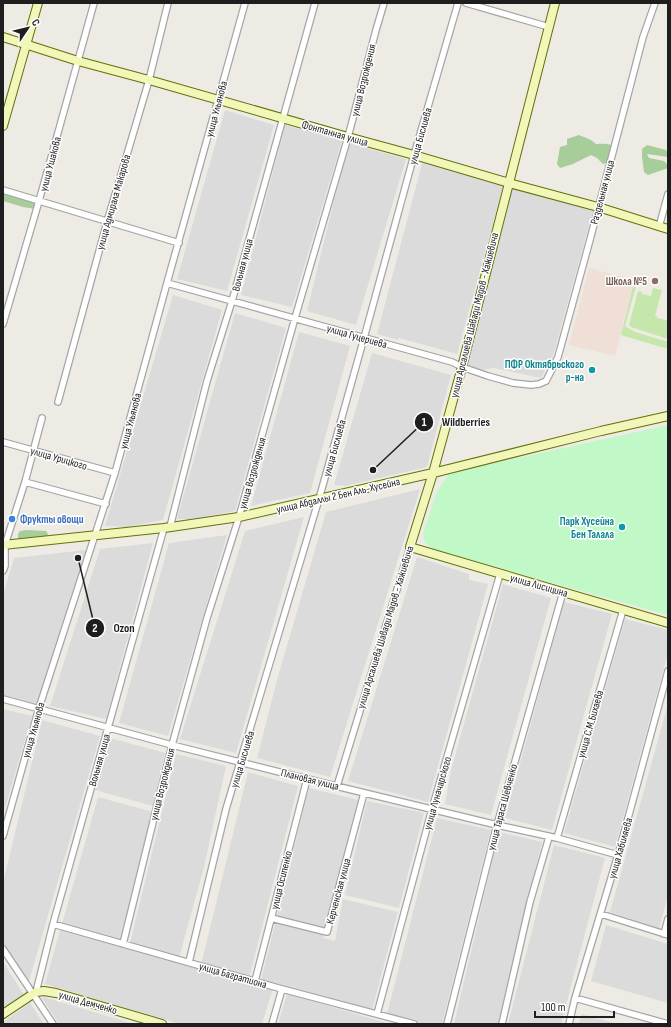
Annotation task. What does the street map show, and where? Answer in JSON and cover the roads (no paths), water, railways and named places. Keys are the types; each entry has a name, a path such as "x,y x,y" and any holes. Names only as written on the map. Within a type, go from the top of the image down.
{"street":[{"path":"3,126 38,3"},
{"name":"улица Ушакова","path":"3,324 40,201 94,3"},
{"name":"улица Адмирала Макарова","path":"58,402 107,222 149,80 168,3"},
{"name":"улица Ульянова","path":"3,836 39,708 106,504 245,3"},
{"name":"Вольная улица","path":"35,993 108,728 167,527 207,381 232,301 315,3"},
{"name":"улица Возрождения","path":"123,944 172,744 207,618 239,517 348,137 384,3"},
{"name":"улица Бислиева","path":"189,962 226,809 319,499 414,154 458,3"},
{"path":"466,3 549,27"},
{"name":"улица Арсалиева Шавади Мадов - Хажиевича","path":"337,786 433,474 462,367 555,3"},
{"name":"Раздельная улица","path":"546,381 558,357 643,37 655,3"},
{"name":"Фонтанная улица","path":"3,37 78,61 348,137 414,154 598,207 668,229"},
{"path":"3,190 179,243"},
{"path":"659,227 668,194"},
{"name":"улица Гуцериева","path":"167,283 452,362 488,376 514,383 531,385 546,381"},
{"name":"улица Абдаллы 2 Бен Аль-Хусейна","path":"4,545 167,527 239,517 433,474 601,431 668,416"},
{"path":"3,571 4,545 25,482 42,418"},
{"name":"улица Урицкого","path":"3,442 115,473"},
{"path":"25,482 106,504"},
{"name":"улица Лисицина","path":"410,547 668,623"},
{"name":"улица Луначарского","path":"377,1014 432,809 500,574"},
{"name":"улица Тараса Шевченко","path":"447,1024 497,825 563,592"},
{"name":"улица С.М.Бихаева","path":"556,838 623,610"},
{"name":"улица Хабиляева","path":"569,1024 575,998 618,855 668,671"},
{"name":"Плановая улица","path":"3,699 108,728 307,779 556,838 618,855"},
{"name":"улица Осипенко","path":"255,981 307,779"},
{"name":"Керченская улица","path":"271,918 327,932 364,793"},
{"path":"502,1024 530,902 549,837"},
{"path":"601,914 666,934 668,918"},
{"name":"улица Багратиона","path":"53,924 282,989 414,1024"},
{"path":"3,949 35,993 53,1024"},
{"path":"272,1024 282,989"},
{"name":"улица Демченко","path":"35,993 44,991 56,993 162,1024"},
{"path":"3,1014 35,993"},
{"path":"575,998 668,1024"}],"place":[{"name":"Школа №5","path":"655,281"},
{"name":"ПФР Октябрьского р-на","path":"592,370"},
{"name":"Wildberries","path":"373,470"},
{"name":"Фрукты овощи","path":"12,519"},
{"name":"Парк Хусейна Бен Талала","path":"622,527"},
{"name":"Ozon","path":"78,558"}]}
